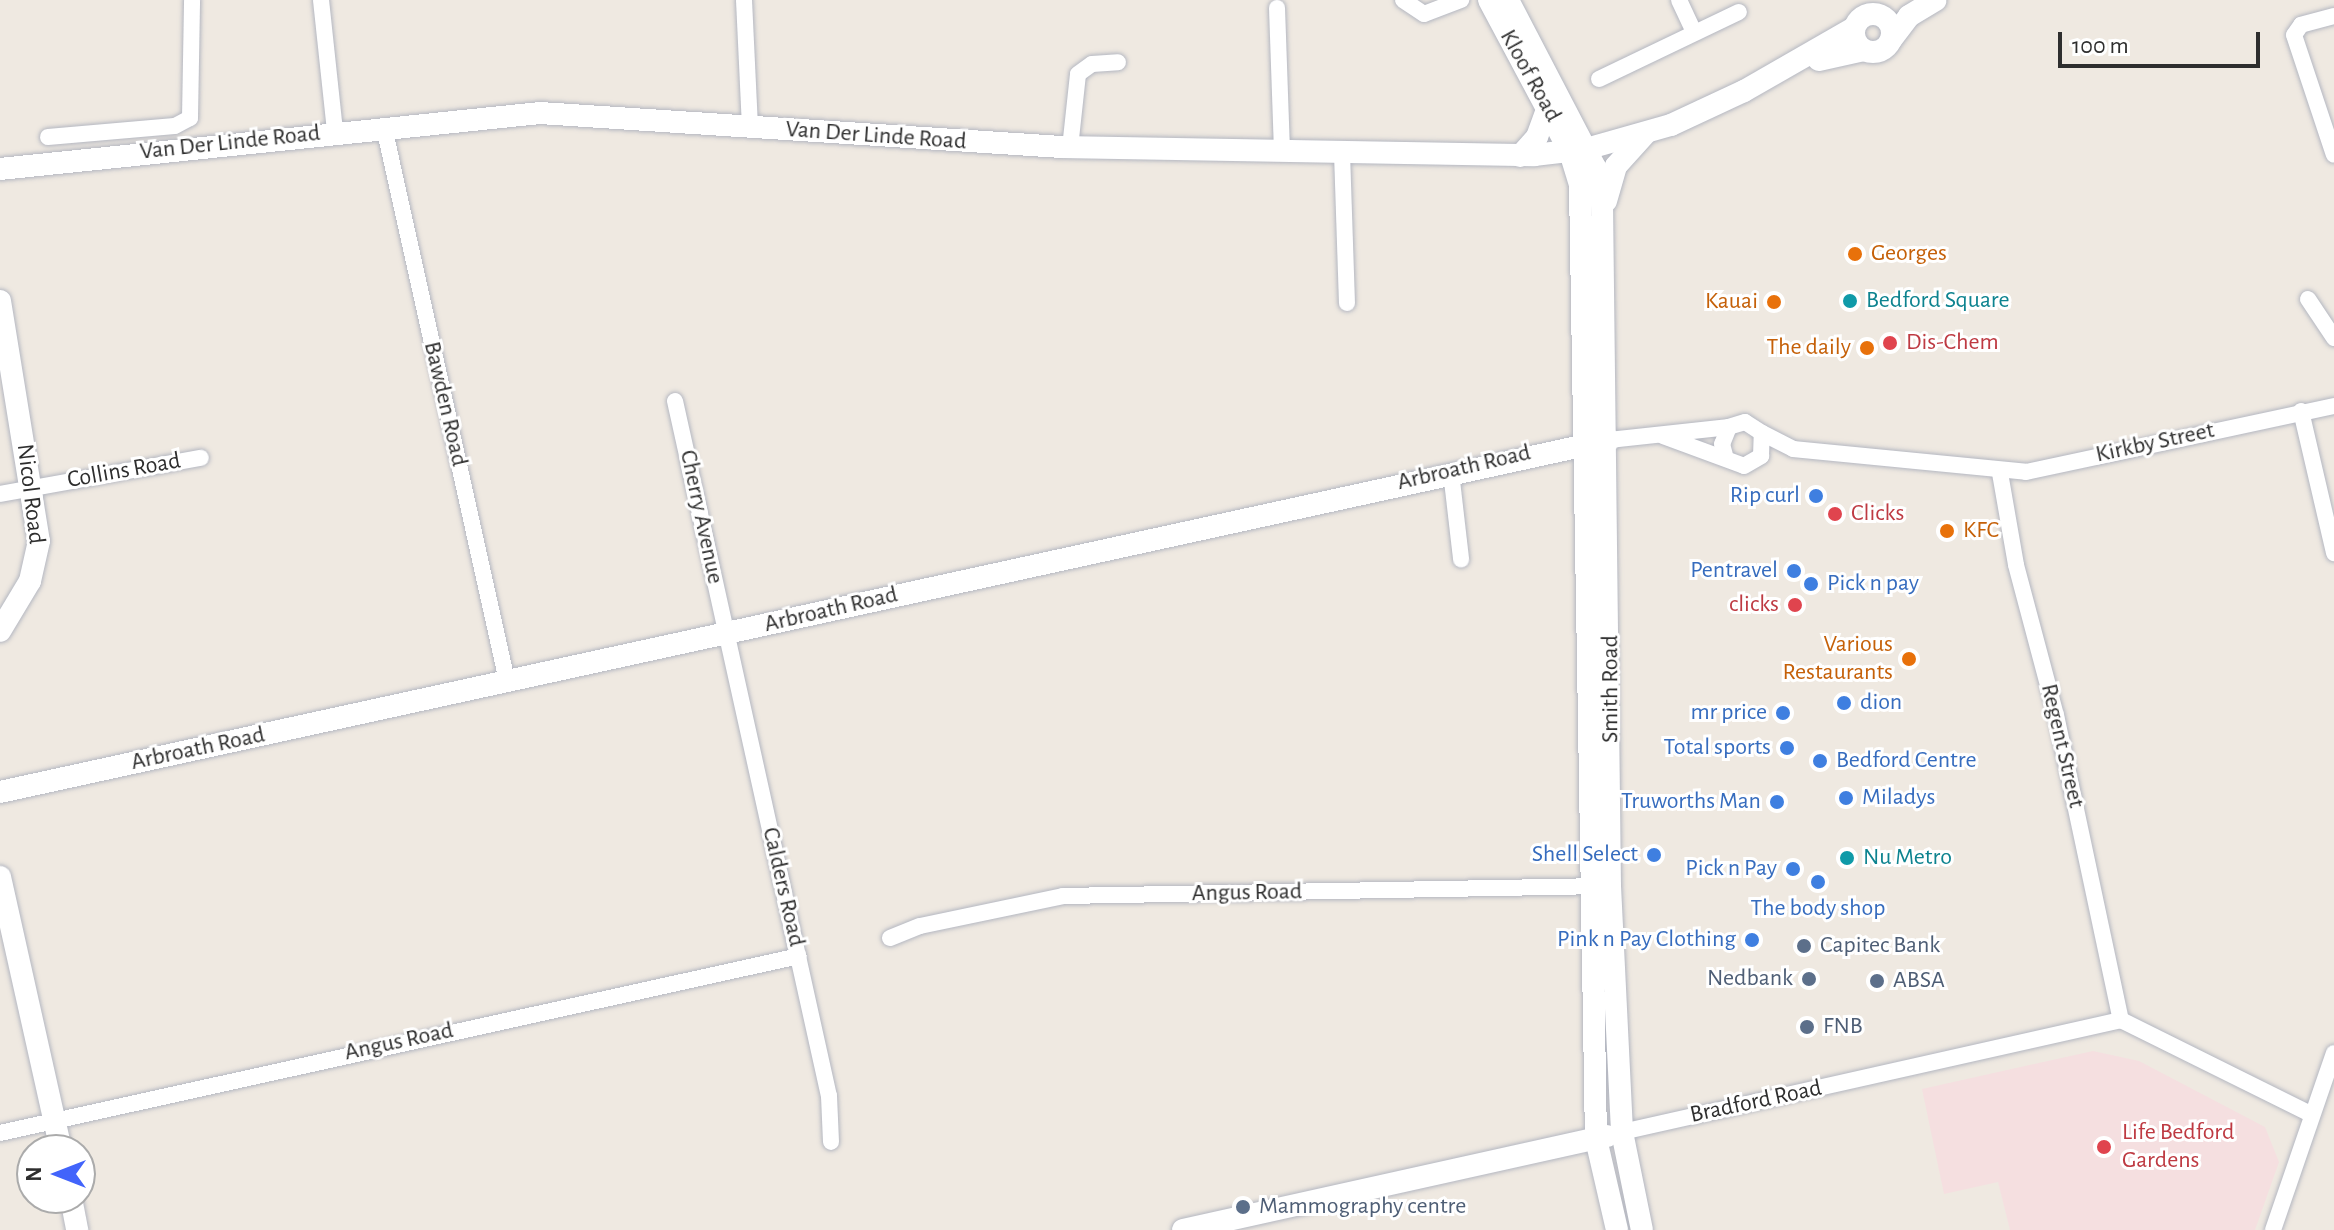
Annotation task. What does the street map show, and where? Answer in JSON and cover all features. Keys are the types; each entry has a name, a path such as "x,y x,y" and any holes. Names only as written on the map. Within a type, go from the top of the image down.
{"main road":[{"name":"Kloof Road","path":"1489,0 1578,150"},
{"name":"Kloof Road","path":"1508,0 1557,111"},
{"path":"1911,0 1881,15 1864,15 1854,28 1864,50 1882,50 1909,16 1936,0"},
{"path":"1881,15 1890,23 1891,40"},
{"name":"Van Der Linde Road","path":"1744,91 1854,28"},
{"name":"Van Der Linde Road","path":"0,169 335,131 552,113 1070,148 1527,155 1578,150 1638,135 1837,52 1864,50"},
{"path":"1583,214 1560,170 1527,155 1557,111 1638,135 1610,177 1604,231"},
{"name":"Smith Road","path":"1578,150 1583,214 1585,441 1600,886 1622,1132 1642,1230"},
{"name":"Smith Road","path":"1578,150 1599,184 1604,231 1609,440 1596,1139 1617,1230"},
{"name":"Nicol Road","path":"0,301 32,487 38,556 30,581 0,631"},
{"name":"Arbroath Road","path":"0,792 1585,441 1609,440"},
{"path":"0,877 58,1134"},
{"name":"Bradford Road","path":"1183,1230 1622,1132"}],"street":[{"path":"48,137 175,126 190,118 192,0"},
{"path":"321,0 335,131"},
{"path":"744,0 750,128"},
{"path":"1403,0 1424,14 1461,0"},
{"path":"1679,0 1694,32"},
{"path":"1277,8 1282,152"},
{"path":"1599,79 1739,12"},
{"path":"2334,16 2301,25 2294,35 2334,155"},
{"path":"1070,148 1078,74 1092,64 1118,62"},
{"name":"Bawden Road","path":"384,127 507,681"},
{"path":"1342,153 1347,303"},
{"path":"2308,299 2334,338"},
{"name":"Kirkby Street","path":"2305,410 2334,394"},
{"name":"Cherry Avenue","path":"675,401 726,633"},
{"name":"Kirkby Street","path":"2000,473 2334,406"},
{"path":"2305,410 2334,553"},
{"path":"1793,449 1745,422 1729,427 1722,438 1725,455 1744,466 1761,456 1793,449 2000,473"},
{"name":"Arbroath Road","path":"1609,440 1729,427"},
{"path":"1761,456 1762,433"},
{"name":"Arbroath Road","path":"1663,436 1725,455"},
{"name":"Collins Road","path":"0,494 201,458"},
{"path":"1451,472 1461,559"},
{"name":"Regent Street","path":"2000,473 2016,565 2056,715 2121,1020"},
{"name":"Calders Road","path":"726,633 829,1096 831,1142"},
{"name":"Angus Road","path":"890,938 920,926 1063,896 1600,886"},
{"name":"Angus Road","path":"0,1133 54,1118 799,956"},
{"path":"2121,1020 2312,1115"},
{"name":"Bradford Road","path":"1622,1132 2121,1020"},
{"path":"2273,1230 2334,1053"}],"shaded area":[{"name":"Life Bedford Gardens","path":"2093,1051 2139,1061 2265,1127 2279,1162 2255,1230 2010,1230 1998,1182 1944,1194 1922,1089"}],"place":[{"name":"Georges","path":"1855,254"},
{"name":"Bedford Square","path":"1850,301"},
{"name":"Kauai","path":"1774,302"},
{"name":"Dis-Chem","path":"1890,343"},
{"name":"The daily","path":"1867,348"},
{"name":"Rip curl","path":"1816,496"},
{"name":"Clicks","path":"1835,514"},
{"name":"KFC","path":"1947,531"},
{"name":"Pentravel","path":"1794,571"},
{"name":"Pick n pay","path":"1811,584"},
{"name":"clicks","path":"1795,605"},
{"name":"Various Restaurants","path":"1909,659"},
{"name":"dion","path":"1844,703"},
{"name":"mr price","path":"1783,713"},
{"name":"Total sports","path":"1787,748"},
{"name":"Bedford Centre","path":"1820,761"},
{"name":"Miladys","path":"1846,798"},
{"name":"Truworths Man","path":"1777,802"},
{"name":"Shell Select","path":"1654,855"},
{"name":"Nu Metro","path":"1847,858"},
{"name":"Pick n Pay","path":"1793,869"},
{"name":"The body shop","path":"1818,882"},
{"name":"Pink n Pay Clothing","path":"1752,940"},
{"name":"Capitec Bank","path":"1804,946"},
{"name":"Nedbank","path":"1809,979"},
{"name":"ABSA","path":"1877,981"},
{"name":"FNB","path":"1807,1027"},
{"name":"Life Bedford Gardens","path":"2104,1147"},
{"name":"Mammography centre","path":"1243,1207"}]}
